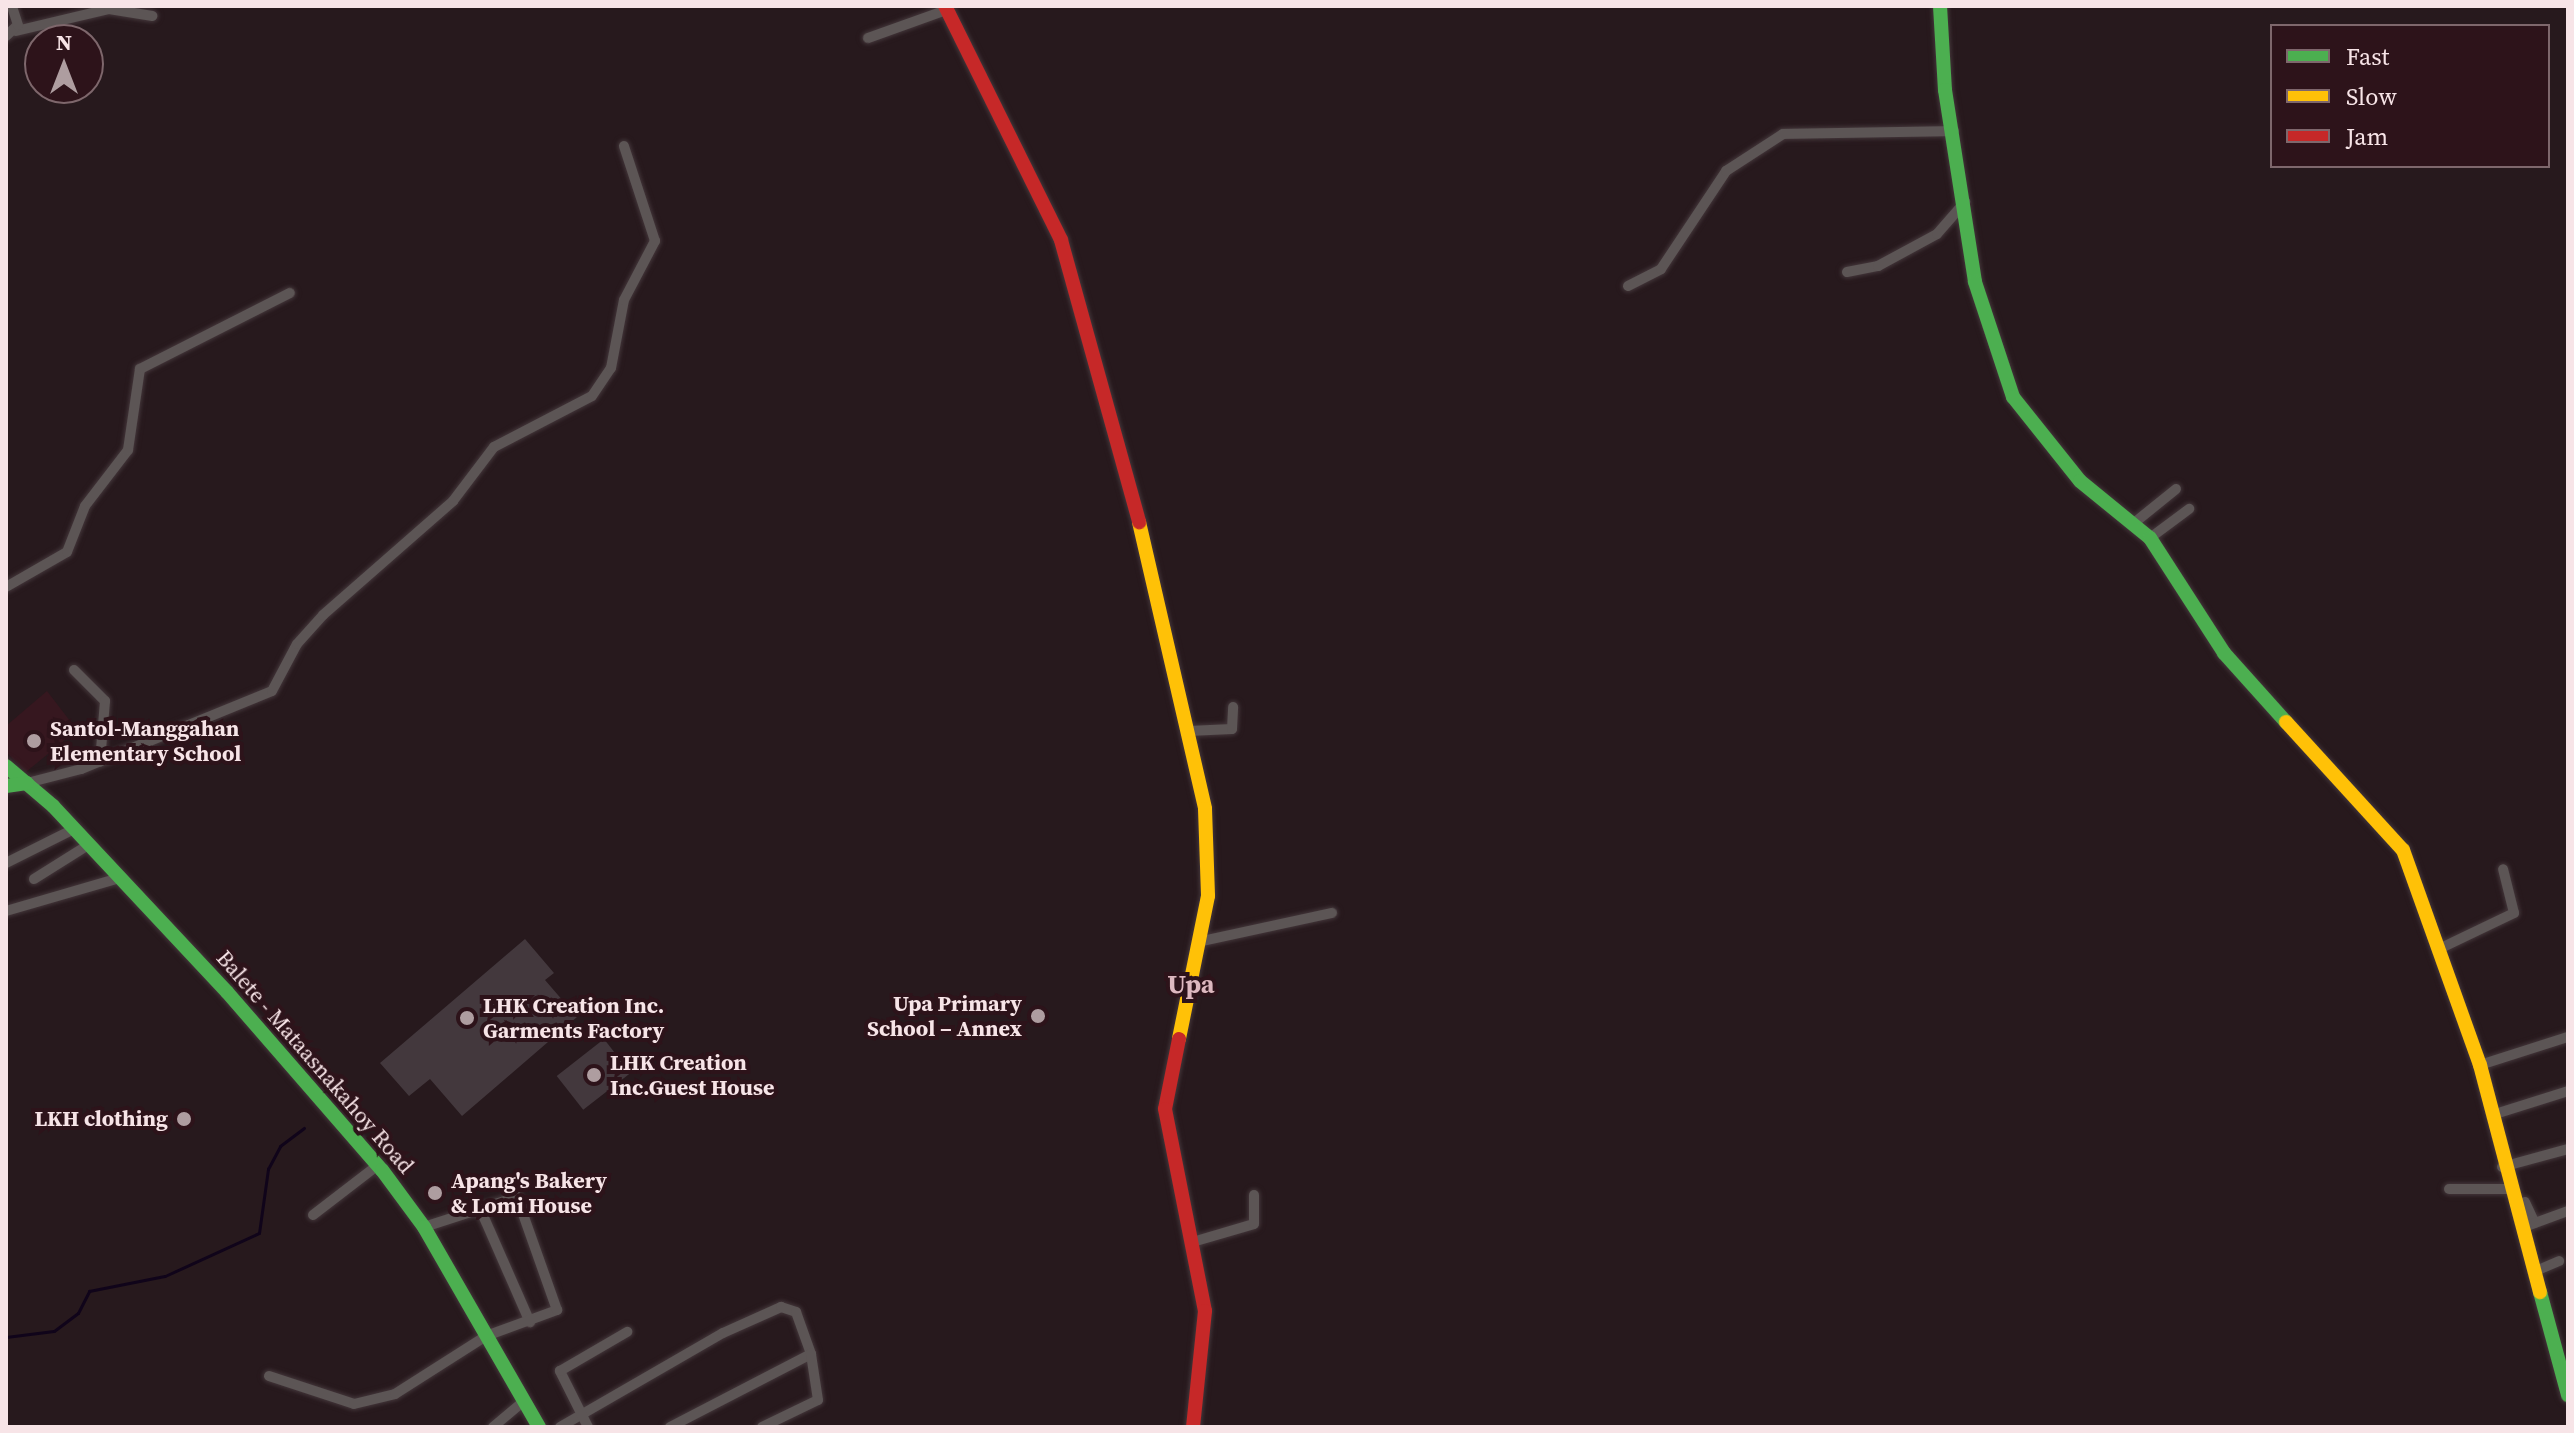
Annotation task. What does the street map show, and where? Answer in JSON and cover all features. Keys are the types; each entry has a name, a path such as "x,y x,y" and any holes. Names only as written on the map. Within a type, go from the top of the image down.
{"street":[{"path":"12,6 11,34 109,9 152,16"},
{"path":"1940,6 1975,282 2013,397 2080,481 2150,538 2224,653 2335,781 2385,821 2441,948 2480,1065 2509,1189 2530,1225"},
{"path":"868,38 945,8 1061,240 1189,731 1209,851 1202,941 1165,1109 1196,1241 1206,1357 1193,1427"},
{"path":"1628,286 1661,269 1726,171 1783,134 1954,131"},
{"path":"6,786 100,762 272,691 315,624 461,494 494,447 592,396 611,368 624,300 655,241 624,146"},
{"path":"1847,272 1878,266 1937,234 1965,202"},
{"path":"6,587 67,552 75,522 128,450 140,369 290,293"},
{"path":"2134,523 2176,489"},
{"path":"2150,538 2189,509"},
{"path":"74,670 105,701 100,762"},
{"path":"1189,731 1232,729 1233,707"},
{"name":"Balete - Mataasnakahoy Road","path":"6,766 74,829 116,879 227,992 378,1165 424,1227 539,1427"},
{"path":"6,863 74,829"},
{"path":"34,879 88,845"},
{"path":"2441,948 2514,913 2503,869"},
{"path":"6,911 116,879"},
{"path":"1202,941 1332,913"},
{"path":"2480,1065 2568,1037"},
{"path":"2492,1115 2568,1091"},
{"path":"2502,1167 2568,1149"},
{"path":"313,1215 378,1165"},
{"path":"2449,1189 2509,1189"},
{"path":"1196,1241 1254,1224 1254,1195"},
{"path":"269,1376 291,1377 354,1404 413,1385 486,1336 530,1322 558,1304 517,1197 479,1206 424,1227"},
{"path":"2525,1202 2568,1395"},
{"path":"479,1206 530,1322"},
{"path":"2530,1225 2568,1211"},
{"path":"2538,1270 2559,1261"},
{"path":"560,1427 781,1307 796,1312 811,1354 818,1400 762,1427"},
{"path":"588,1427 560,1371 627,1332"},
{"path":"670,1427 811,1354"},
{"path":"493,1427 524,1401"}],"shaded area":[{"name":"Santol-Manggahan Elementary School","path":"47,691 77,730 26,772 6,752 6,726"}],"building":[{"path":"525,939 554,973 545,980 577,1017 462,1116 430,1079 409,1096 380,1063"},
{"name":"LHK Creation Inc.Guest House","path":"604,1039 630,1073 583,1110 557,1076"}],"waterway":[{"path":"6,1337 54,1331 78,1313 89,1291 165,1276 259,1233 268,1169 280,1146 304,1128"}],"traffic: fast":[{"path":"1940,6 1945,90 1975,282 2013,397 2080,481 2150,538 2224,653 2286,722"},
{"path":"6,766 53,806 227,992 382,1170 424,1227 539,1427"},
{"path":"6,786 27,783"},
{"path":"2540,1292 2568,1395"}],"traffic: slow":[{"path":"1139,522 1205,809 1208,896 1179,1039"},
{"path":"2286,722 2403,850 2480,1065 2540,1292"}],"traffic: jam":[{"path":"945,6 1061,240 1139,522"},
{"path":"1179,1039 1165,1109 1205,1311 1193,1427"}],"place":[{"name":"Santol-Manggahan Elementary School","path":"34,741"},
{"name":"Upa Primary School – Annex","path":"1038,1016"},
{"name":"LHK Creation Inc. Garments Factory","path":"467,1018"},
{"name":"LHK Creation Inc.Guest House","path":"594,1075"},
{"name":"LKH clothing","path":"184,1119"},
{"name":"Apang's Bakery & Lomi House","path":"435,1193"}],"district":[{"name":"Upa","path":"1191,985"}]}
